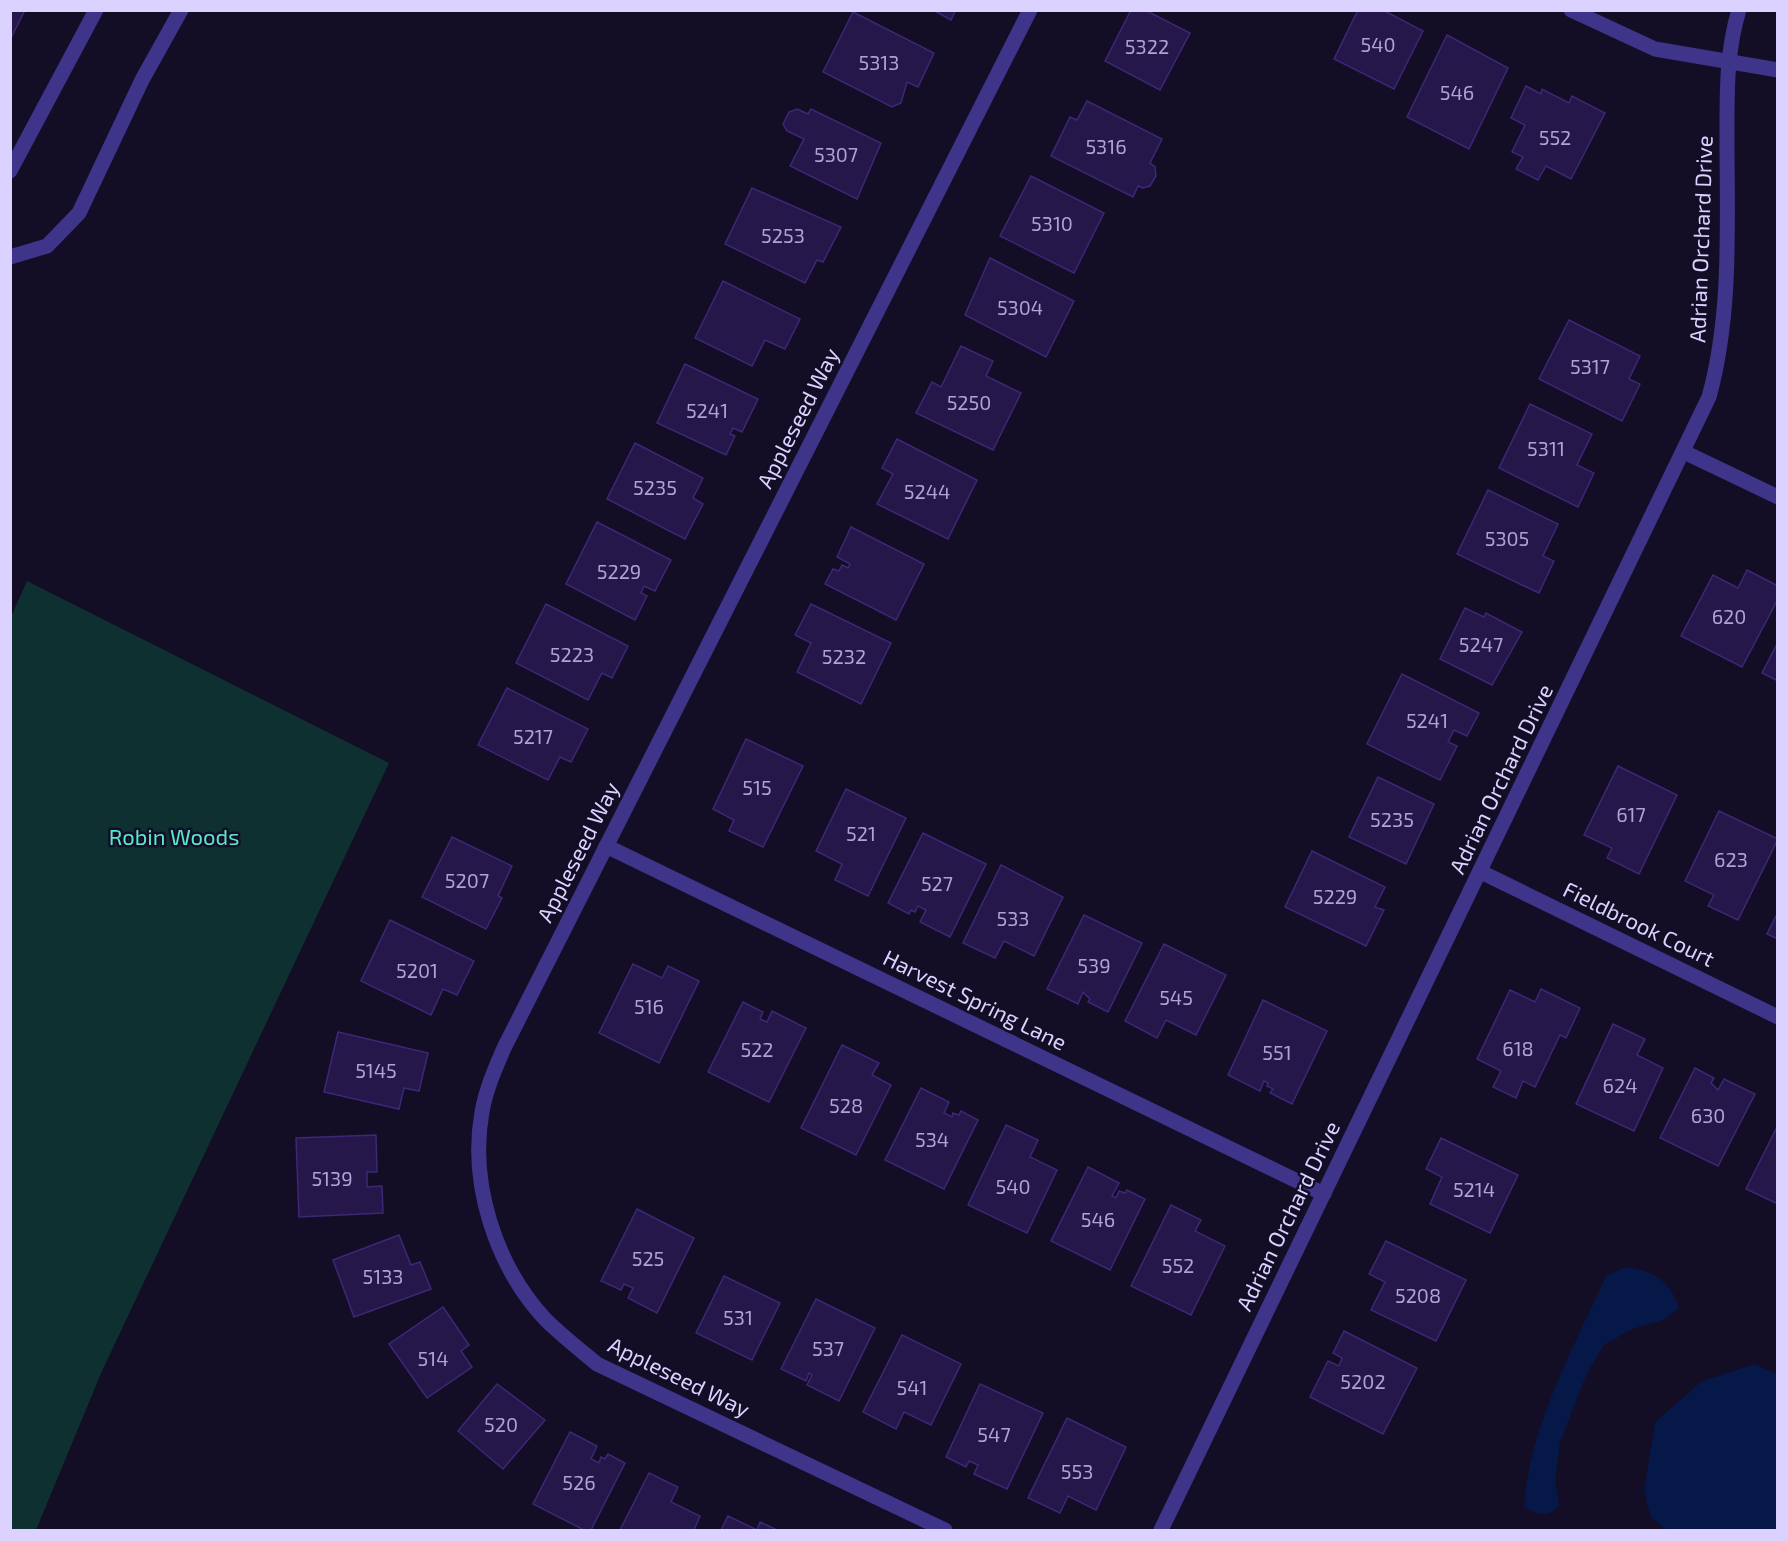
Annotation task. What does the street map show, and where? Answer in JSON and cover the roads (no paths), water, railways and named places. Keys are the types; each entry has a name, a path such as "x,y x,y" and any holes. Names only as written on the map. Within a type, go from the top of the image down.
{"street":[{"path":"10,171 96,10"},
{"path":"10,257 47,246 79,213 142,80 181,10"},
{"name":"Appleseed Way","path":"945,1530 597,1364 545,1318 504,1261 490,1224 482,1190 479,1155 482,1113 491,1076 500,1057 1030,10"},
{"path":"1571,10 1655,49 1729,64 1778,70"},
{"name":"Adrian Orchard Drive","path":"1161,1530 1709,397 1717,369 1726,311 1726,106 1729,64 1739,10"},
{"path":"1684,452 1778,497"},
{"name":"Harvest Spring Lane","path":"606,846 1324,1194"},
{"name":"Fieldbrook Court","path":"1481,872 1778,1017"}],"water":[{"path":"1625,1267 1644,1271 1659,1278 1671,1291 1679,1308 1663,1320 1632,1329 1604,1345 1587,1373 1560,1442 1555,1481 1559,1505 1547,1514 1534,1512 1524,1507 1534,1447 1543,1418 1606,1276"},
{"path":"1755,1364 1777,1374 1777,1530 1666,1530 1650,1516 1644,1490 1655,1422 1702,1381"}],"park label":[{"name":"Robin Woods","path":"174,837"}]}
